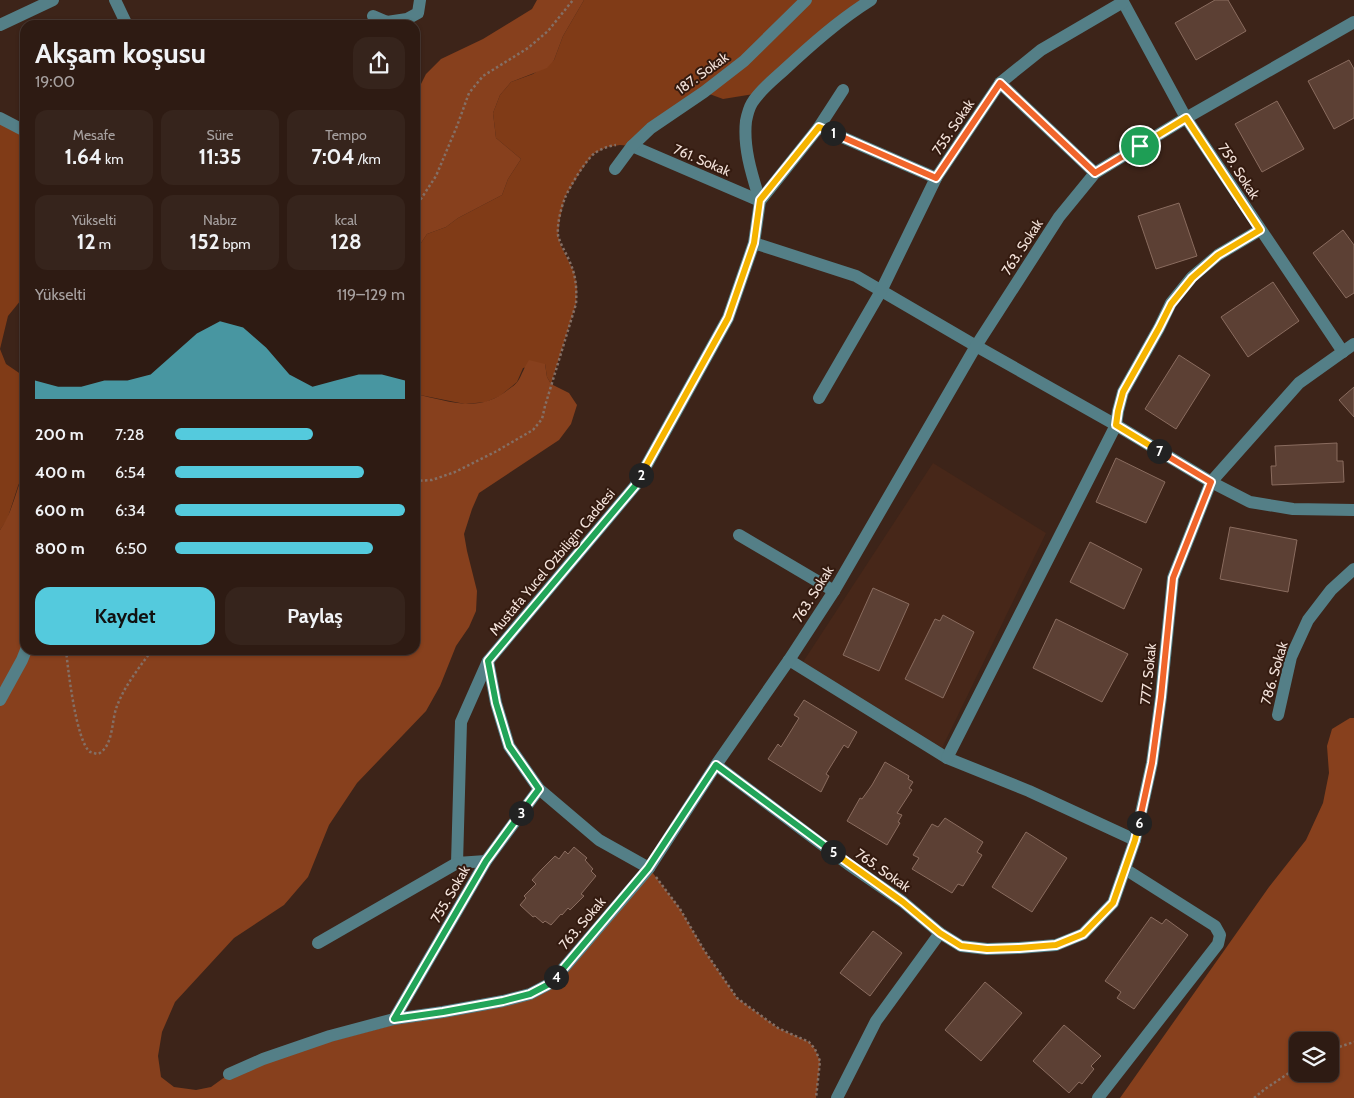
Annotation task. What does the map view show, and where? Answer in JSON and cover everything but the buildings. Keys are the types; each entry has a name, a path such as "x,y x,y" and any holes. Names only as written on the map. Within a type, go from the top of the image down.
{"street":[{"path":"0,25 53,0"},
{"path":"114,0 126,20"},
{"path":"397,20 418,13 420,0"},
{"name":"187. Sokak","path":"615,169 632,146 651,128 704,92 744,61 806,0"},
{"path":"760,200 750,167 746,144 746,122 750,105 760,92 805,50 835,25 871,0"},
{"name":"755. Sokak","path":"818,398 881,291 936,178 1000,83 1041,50 1123,1"},
{"name":"759. Sokak","path":"1123,1 1186,118 1343,352"},
{"path":"373,16 382,20"},
{"name":"763. Sokak","path":"229,1074 263,1059 322,1039 394,1019 503,1001 530,994 551,983 648,868 716,765 789,660 834,591 976,346 1059,217 1095,173 1186,118 1354,22"},
{"path":"1000,83 1095,173"},
{"path":"760,200 819,127 843,90"},
{"path":"0,118 20,128"},
{"path":"819,127 936,178"},
{"name":"761. Sokak","path":"632,146 760,200"},
{"name":"Mustafa Yucel Ozbiligin Caddesi","path":"457,863 461,722 488,661 635,486 728,318 754,243 760,200"},
{"path":"947,758 1116,425 1123,392 1171,304 1192,278 1218,255 1260,230"},
{"path":"754,243 856,276 1116,425 1211,482 1250,502 1293,509 1354,510"},
{"name":"777. Sokak","path":"961,946 987,949 1056,945 1083,934 1113,903 1135,840 1154,754 1173,578 1211,482 1299,383 1354,344"},
{"path":"738,535 834,591"},
{"name":"786. Sokak","path":"1278,715 1291,657 1308,620 1331,590 1354,569"},
{"path":"0,700 24,655"},
{"path":"789,660 947,758 1029,791 1135,840"},
{"path":"488,661 496,703 509,746 539,789 599,840 648,868"},
{"name":"765. Sokak","path":"716,765 848,864 903,902 940,933 961,946"},
{"name":"755. Sokak","path":"394,1019 486,861 539,789"},
{"path":"318,943 457,863 486,861"},
{"path":"1098,1098 1218,944 1220,934 1216,926 1125,870"},
{"path":"837,1098 876,1021 940,933"}],"path":[{"path":"420,200 436,176 469,93 483,76 528,48 548,31 573,0"},
{"path":"420,481 432,480 455,472 533,430 542,420 576,304 577,288 574,272 561,246 558,234 565,197 593,154 607,147 632,146"},
{"path":"67,655 79,726 86,746 91,752 98,754 103,752 108,744 117,706 131,679 148,655"},
{"path":"648,868 680,909 704,950 737,998 778,1028 809,1042 815,1049 820,1062 816,1098"},
{"path":"1339,1047 1354,1042"},
{"path":"1254,1098 1289,1073"}],"shaded area":[{"path":"537,0 584,0 563,36 554,60 547,68 511,82 500,95 493,113 496,138 521,159 508,179 502,195 458,218 446,227 427,234 420,244 420,86 426,74 441,59 483,39 532,9"},
{"path":"584,0 871,0 760,93 723,99 704,92 632,146 607,147 593,154 565,197 560,218 558,235 561,246 574,272 577,287 576,304 551,384 547,377 545,364 523,368 517,382 500,396 486,402 465,404 420,395 420,244 427,234 446,227 458,218 502,195 508,179 521,159 496,138 493,113 500,95 511,82 533,74 554,60 563,36"},
{"path":"0,118 20,128 20,301 8,316 0,349"},
{"path":"0,349 6,364 20,374 20,481 7,520 0,530"},
{"path":"529,360 545,364 547,377 551,384 569,393 577,405 571,424 559,440 479,493 464,534 477,591 476,611 469,627 456,646 440,686 426,711 357,783 329,825 308,877 284,905 234,938 175,1002 162,1032 158,1056 161,1077 174,1087 196,1090 211,1087 229,1074 263,1059 551,983 649,868 680,909 704,950 737,998 778,1028 809,1042 815,1049 820,1061 816,1098 0,1098 0,530 8,516 20,483 20,655 420,655 420,395 463,403 486,401 498,397 515,384"},
{"path":"933,463 1046,533 942,748 803,662"},
{"path":"1350,718 1354,718 1354,1098 1120,1098 1269,887 1306,840 1323,803 1329,773 1327,746 1332,729"}],"route":[{"path":"1000,83 1095,173 1140,146 1186,118 1260,230 1218,255 1192,278 1171,304 1123,392 1118,411 1116,425 1211,482 1173,578 1152,763 1135,840 1113,903 1083,934 1056,945 987,949 961,946 940,933 903,902 848,864 716,765 648,868 551,983 530,994 503,1001 394,1019 486,861 539,789 509,746 496,703 488,661 635,486 728,318 754,243 760,200 819,127 936,178 1000,83"}]}
